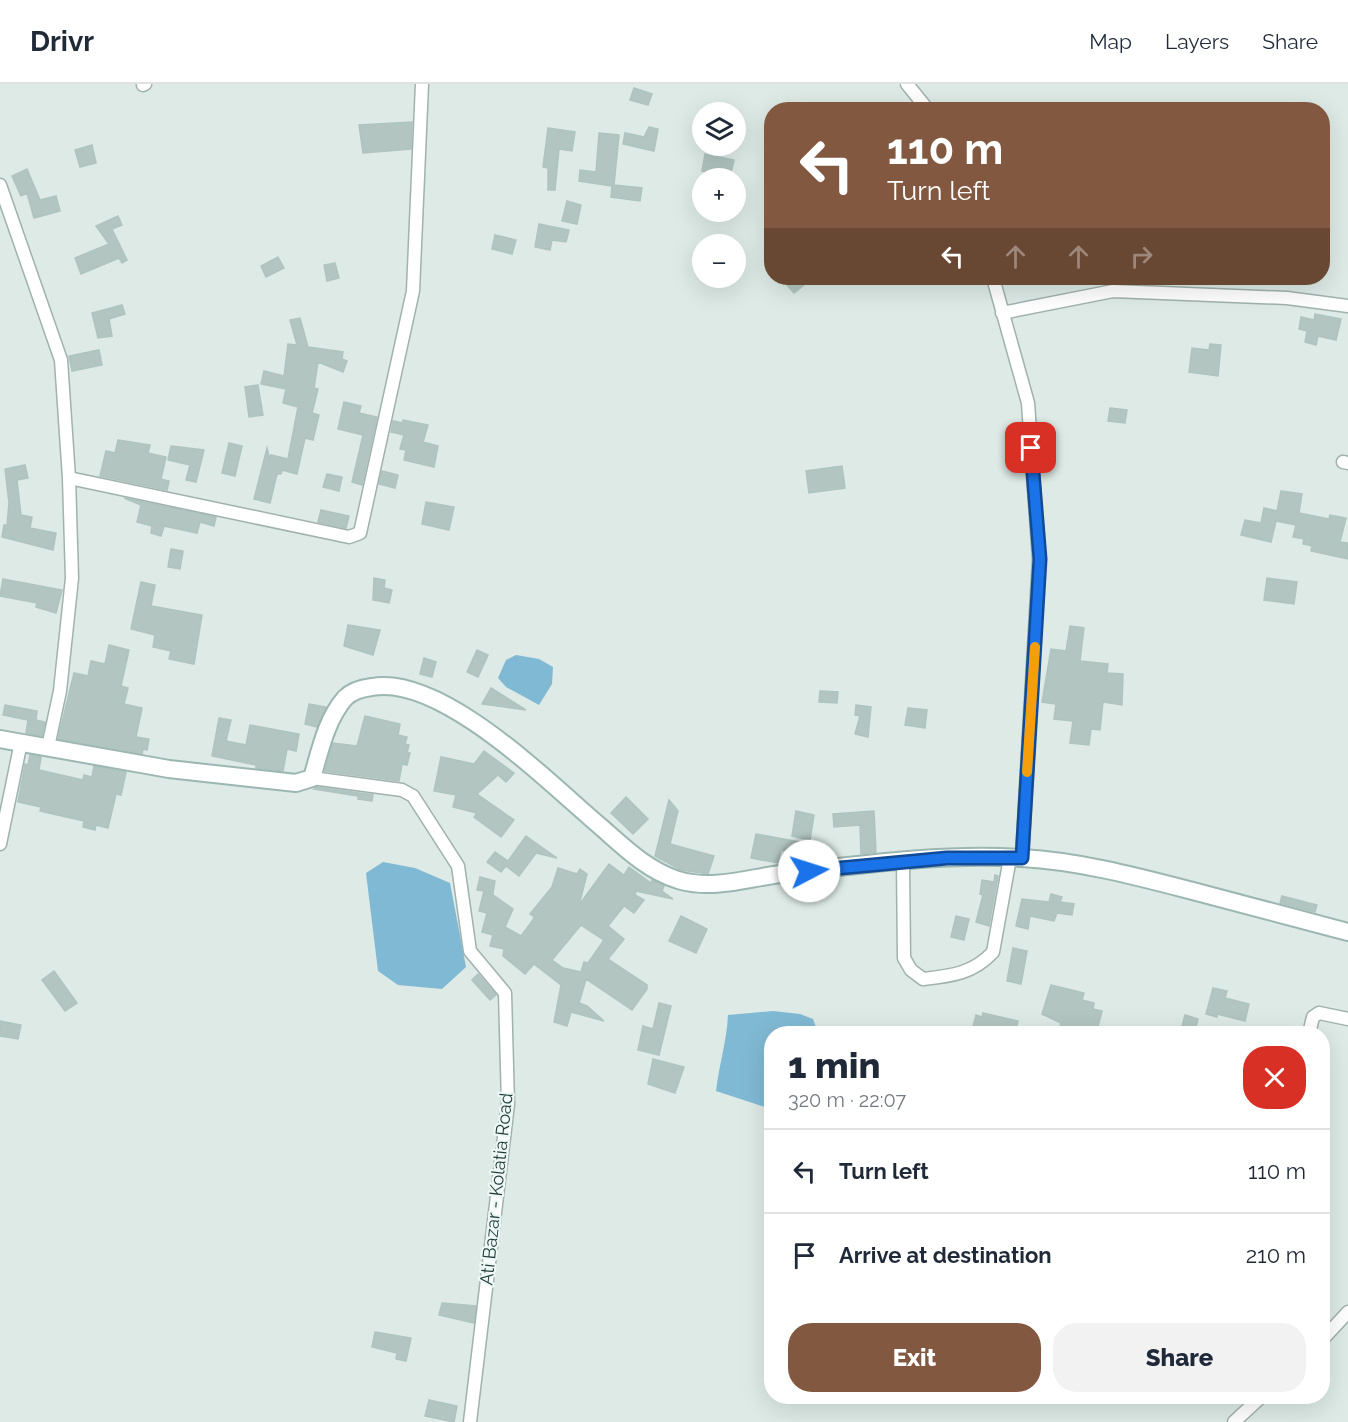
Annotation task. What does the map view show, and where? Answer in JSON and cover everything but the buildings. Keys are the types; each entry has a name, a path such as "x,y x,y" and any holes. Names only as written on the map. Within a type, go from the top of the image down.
{"main road":[{"path":"0,739 170,769 296,783 312,778 330,720 347,695 362,688 386,684 408,687 438,701 495,736 644,864 678,880 713,886 785,873 903,862 947,858 1016,858 1094,868 1348,932"}],"street":[{"path":"69,478 349,537 360,533 413,291 422,84"},
{"path":"907,84 922,102"},
{"path":"0,185 60,360 69,478 72,578 60,691 48,747"},
{"path":"903,862 904,958 911,970 923,979 957,976 974,968 993,952 1016,858 1040,559 1028,403 995,285"},
{"path":"1002,313 1113,291 1287,298 1348,306"},
{"path":"0,844 21,742"},
{"name":"Ati Bazar - Kolatia Road","path":"312,778 402,790 413,796 458,866 470,951 505,993 508,1104 470,1422"},
{"path":"1311,1026 1313,1017 1319,1013 1348,1019"},
{"path":"1330,1331 1348,1312"},
{"path":"1234,1422 1253,1404"}],"water":[{"path":"516,655 539,659 553,667 552,684 539,705 506,687 498,678 506,660"},
{"path":"383,862 415,868 450,883 466,967 442,989 398,985 378,971 366,873"},
{"path":"773,1011 800,1014 813,1019 816,1026 764,1026 764,1107 716,1091 728,1015"}],"slow traffic":[{"path":"1027,772 1035,647"}],"route":[{"path":"809,871 947,858 1022,858 1040,559 1031,448"}]}
